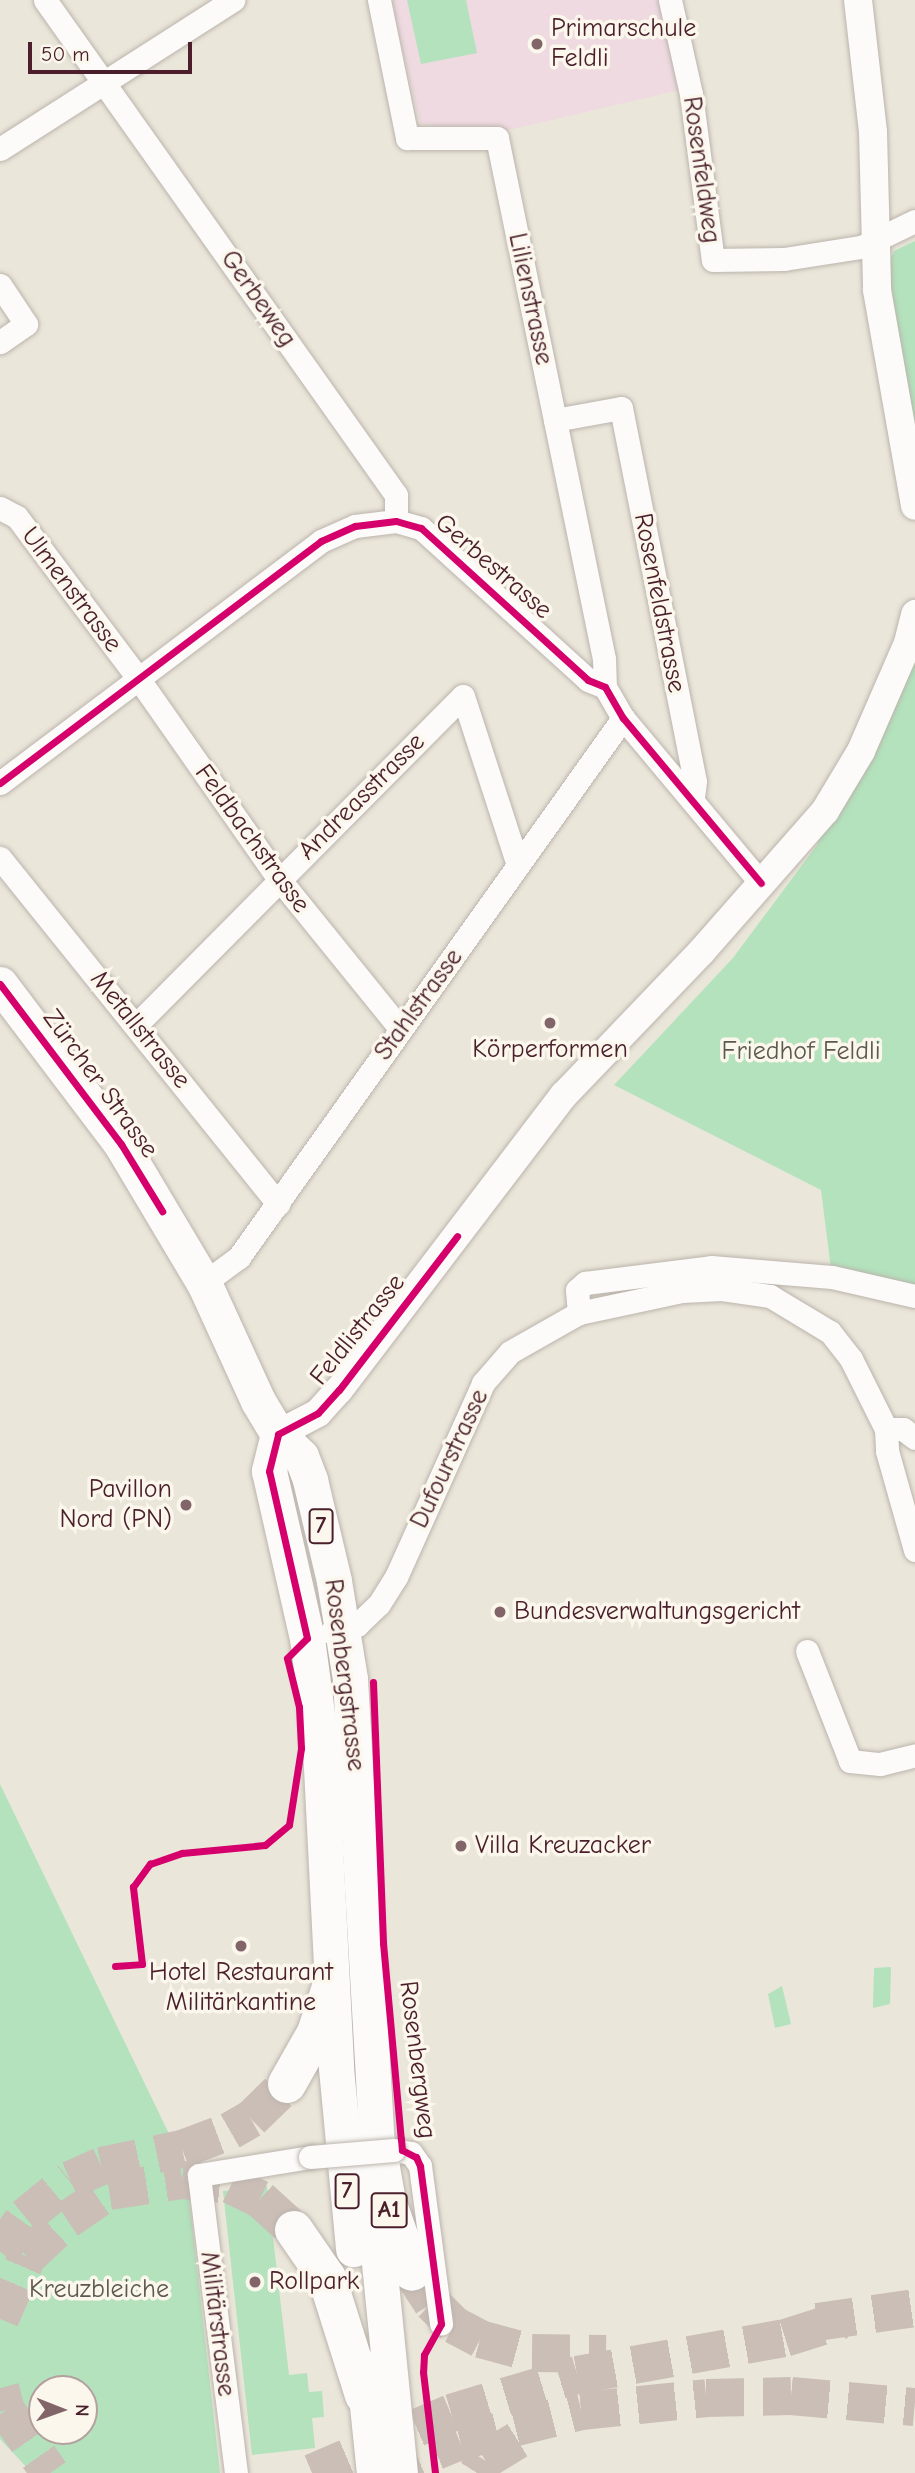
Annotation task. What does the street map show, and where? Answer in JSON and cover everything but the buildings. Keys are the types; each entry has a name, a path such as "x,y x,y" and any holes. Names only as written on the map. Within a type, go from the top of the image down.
{"highway":[{"path":"287,2084 316,2033 331,1987"},
{"name":"A1","path":"391,2148 387,2202 412,2272"},
{"path":"294,2230 327,2278 363,2395"}],"main road":[{"name":"Zürcher Strasse","path":"0,984 121,1144 204,1283 278,1434"},
{"name":"Rosenbergstrasse","path":"278,1434 300,1456 310,1480 343,1629 391,2148 373,2203 400,2473"},
{"name":"Rosenbergstrasse","path":"278,1434 269,1471 306,1638 320,1741 331,1987 363,2395 374,2473"}],"street":[{"name":"Gerbeweg","path":"45,0 396,495 396,521"},
{"path":"0,149 233,0"},
{"name":"Lilienstrasse","path":"379,0 407,138 497,138 604,659 605,687"},
{"name":"Rosenfeldweg","path":"670,0 691,94 713,260 784,259 861,247 875,240"},
{"path":"858,0 869,68 875,240 884,349 915,506"},
{"path":"875,240 915,221"},
{"path":"0,285 26,324 0,342"},
{"name":"Rosenfeldstrasse","path":"555,420 621,408 695,780 693,798"},
{"name":"Ulmenstrasse","path":"0,508 16,517 138,678"},
{"name":"Gerbestrasse","path":"0,783 321,541 355,526 396,521 421,528 588,680 605,687 623,718 693,798 761,883"},
{"name":"Feldlistrasse","path":"278,1434 318,1413 339,1390 564,1095 761,883 843,785 888,690 915,614"},
{"name":"Feldbachstrasse","path":"138,678 279,879 399,1027"},
{"name":"Andreasstrasse","path":"137,1024 463,696 518,865"},
{"name":"Stahlstrasse","path":"204,1283 239,1257 399,1027 623,718"},
{"name":"Metallstrasse","path":"0,858 137,1024 278,1204"},
{"path":"579,1313 577,1290 585,1283 711,1267 832,1277 915,1296"},
{"name":"Dufourstrasse","path":"306,1638 343,1629 370,1613 396,1577 483,1383 528,1338 579,1313 697,1290 770,1296 830,1332 851,1359 887,1429 887,1451 915,1550"},
{"path":"887,1429 902,1429 915,1438"},
{"path":"807,1651 850,1761 880,1764 915,1755"},
{"name":"Militärstrasse","path":"236,2473 199,2175 310,2157 391,2148"},
{"name":"Rosenbergweg","path":"391,2148 416,2157 419,2166 440,2324"}],"shaded area":[{"name":"Primarschule Feldli","path":"391,0 663,0 684,89 496,133 420,124"}],"green space":[{"path":"407,0 466,0 477,53 421,64"},
{"path":"915,241 915,506 877,290 894,251"},
{"name":"Friedhof Feldli","path":"915,614 915,1296 832,1277 821,1190 614,1085 733,958 817,845"},
{"name":"Kreuzbleiche","path":"0,1784 186,2169 220,2473 32,2473 0,2439"},
{"path":"891,1967 890,2004 873,2008 874,1968"},
{"path":"782,1986 791,2024 775,2028 768,1994"},
{"name":"Rollpark","path":"267,2186 289,2375 307,2373 309,2392 322,2391 324,2417 312,2418 315,2448 252,2455 223,2191"}],"tunnel":[{"path":"0,2252 25,2217 70,2180 101,2166 182,2149 230,2131 251,2119 287,2084"},
{"path":"0,2319 27,2257 67,2220 109,2191 182,2180 231,2185 260,2199 294,2230"},
{"path":"412,2272 432,2303 454,2325 480,2339 532,2353 606,2354"},
{"path":"817,2322 915,2308"},
{"path":"312,2473 451,2413 577,2375 785,2338 842,2320"},
{"path":"0,2388 6,2410 50,2473"},
{"path":"383,2473 460,2441 581,2411 706,2398 791,2396 915,2407"},
{"path":"477,2473 485,2460 529,2433"}],"cycle path":[{"path":"0,783 321,541 355,526 396,521 421,528 588,680 605,687 623,718 761,883"},
{"path":"0,984 121,1144 162,1211"},
{"path":"115,1966 142,1964 133,1887 150,1864 182,1853 265,1845 289,1825 301,1748 299,1707 287,1658 307,1638 269,1471 278,1434 318,1413 339,1390 457,1236"},
{"path":"373,1682 383,1943 402,2150 416,2157 420,2166 441,2324 424,2355 423,2372 435,2473"}],"place":[{"name":"Primarschule Feldli","path":"537,44"},
{"name":"Körperformen","path":"550,1023"},
{"name":"Pavillon Nord (PN)","path":"186,1505"},
{"name":"Bundesverwaltungsgericht","path":"500,1612"},
{"name":"Villa Kreuzacker","path":"461,1846"},
{"name":"Hotel Restaurant Militärkantine","path":"241,1946"},
{"name":"Rollpark","path":"255,2282"}]}
